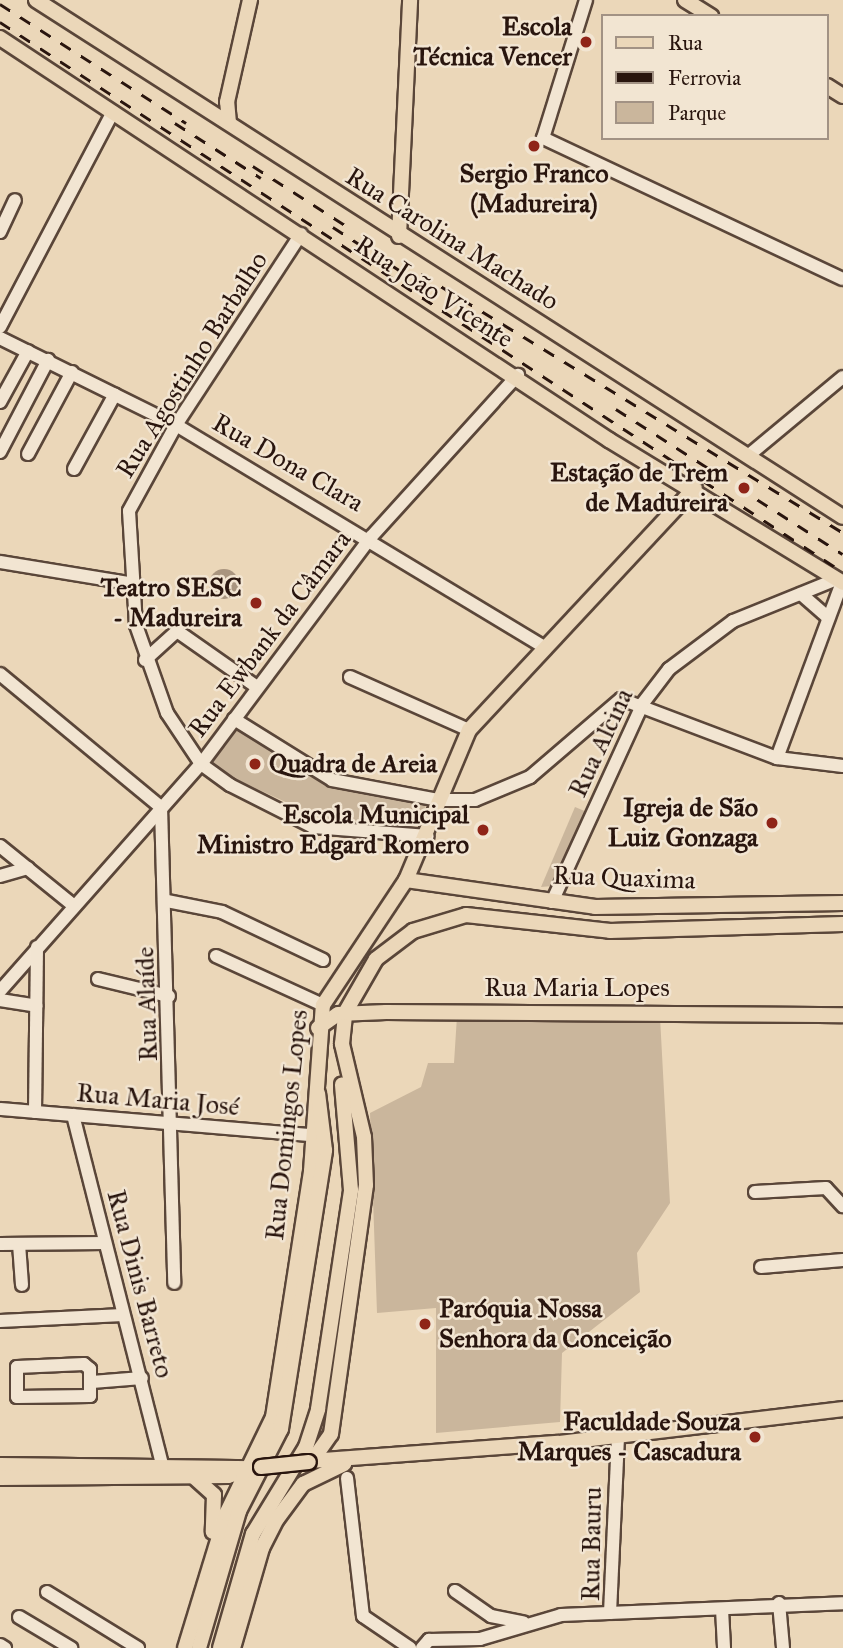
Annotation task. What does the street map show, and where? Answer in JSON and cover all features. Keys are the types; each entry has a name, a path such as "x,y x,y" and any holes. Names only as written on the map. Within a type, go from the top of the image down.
{"main road":[{"name":"Rua Carolina Machado","path":"36,0 399,236 749,455 843,517"},
{"path":"229,123 227,102 250,0"},
{"path":"399,236 410,0"},
{"path":"685,0 708,14"},
{"name":"Rua João Vicente","path":"0,38 518,375 609,440 695,488 841,581"},
{"path":"208,110 227,102"},
{"name":"Rua Domingos Lopes","path":"209,1559 256,1468 273,1417 312,1135 317,1029 323,1006 406,880 428,836 439,800 469,730 543,646 695,488"},
{"name":"Rua Quaxima","path":"406,880 552,902 613,908 843,903"},
{"name":"Rua Quaxima","path":"422,928 481,915 610,931 843,924"},
{"name":"Rua Domingos Lopes","path":"310,1461 331,1434 366,1185 364,1137 342,1044 345,1013 376,959 422,928"},
{"name":"Rua Maria Lopes","path":"317,1029 345,1013 843,1015"},
{"path":"220,1648 253,1534 306,1447 318,1409 352,1181 342,1044"},
{"path":"199,1648 239,1511 281,1429 325,1150 314,1074"},
{"path":"0,1465 256,1468 310,1461 618,1436 843,1409"},
{"path":"233,1648 262,1548 292,1496 316,1476 364,1458"},
{"path":"0,1478 194,1477 238,1475 256,1468"},
{"path":"185,1648 209,1559 215,1503 194,1477"}],"street":[{"path":"586,0 543,138 843,279"},
{"path":"0,327 113,112"},
{"path":"0,232 15,200"},
{"name":"Rua Agostinho Barbalho","path":"301,234 176,425 130,511 128,583 145,660 167,713 201,764 258,804 313,827 428,836"},
{"path":"0,352 5,340"},
{"name":"Rua Dona Clara","path":"5,340 176,425 371,537 543,646"},
{"path":"0,402 28,351"},
{"path":"0,452 48,360"},
{"path":"28,454 72,372"},
{"name":"Rua Ewbank da Câmara","path":"0,990 201,764 371,537 518,375"},
{"path":"749,455 843,377"},
{"path":"74,469 115,394"},
{"path":"0,562 128,583"},
{"path":"777,758 841,581"},
{"name":"Rua Alcina","path":"552,902 643,703 677,661 713,632 801,594 841,581"},
{"path":"801,594 828,617"},
{"path":"145,660 177,631 257,687"},
{"path":"0,674 161,807"},
{"path":"350,677 469,730"},
{"path":"234,719 332,780 439,800 475,800 516,785 557,757 616,700 643,703 777,758 843,766"},
{"name":"Rua Alaíde","path":"161,807 167,901 174,1283"},
{"path":"0,846 74,906"},
{"path":"0,876 28,868"},
{"path":"167,901 222,912 323,960"},
{"path":"35,1112 37,947"},
{"path":"216,956 323,1006"},
{"path":"0,969 16,971"},
{"path":"98,979 169,996"},
{"path":"0,1000 37,1006"},
{"name":"Rua Maria José","path":"0,1109 312,1135"},
{"name":"Rua Dinis Barreto","path":"73,1115 162,1465"},
{"path":"755,1192 826,1188 843,1206"},
{"path":"0,1244 105,1243"},
{"path":"19,1244 22,1285"},
{"path":"761,1267 843,1260"},
{"path":"0,1321 123,1315"},
{"path":"84,1364 92,1382 83,1398 20,1400 15,1371 84,1364"},
{"path":"92,1382 142,1378"},
{"name":"Rua Bauru","path":"618,1436 610,1613 722,1609 779,1603 843,1603"},
{"path":"347,1478 363,1616 410,1648"},
{"path":"455,1591 491,1616 525,1623"},
{"path":"47,1592 138,1648"},
{"path":"779,1603 783,1648"},
{"path":"722,1609 724,1648"},
{"path":"422,1648 429,1640 480,1639 525,1623 610,1613"},
{"path":"19,1617 71,1648"},
{"path":"0,1645 5,1648"}],"green space":[{"path":"234,724 315,777 427,801 419,831 329,822 225,774 208,763"},
{"path":"575,807 587,812 552,886 541,887"},
{"path":"457,1016 660,1017 670,1203 637,1253 640,1292 562,1353 560,1422 436,1433 436,1308 377,1313 370,1113 421,1087 428,1063 454,1063"}],"shaded area":[{"path":"224,569 230,570 238,578 238,590 230,598 224,599 218,598 210,590 209,584 210,578 218,570"}],"railway":[{"path":"0,4 186,123"},
{"path":"0,22 843,572"},
{"path":"175,123 261,178"},
{"path":"253,166 348,227"},
{"path":"333,227 430,290"},
{"path":"421,274 843,533"},
{"path":"616,409 843,554"}],"place":[{"name":"Escola Técnica Vencer","path":"586,42"},
{"name":"Sergio Franco (Madureira)","path":"534,146"},
{"name":"Estação de Trem de Madureira","path":"744,488"},
{"name":"Teatro SESC - Madureira","path":"256,603"},
{"name":"Quadra de Areia","path":"255,764"},
{"name":"Igreja de São Luiz Gonzaga","path":"772,823"},
{"name":"Escola Municipal Ministro Edgard Romero","path":"483,830"},
{"name":"Paróquia Nossa Senhora da Conceição","path":"425,1324"},
{"name":"Faculdade Souza Marques - Cascadura","path":"755,1437"}]}
